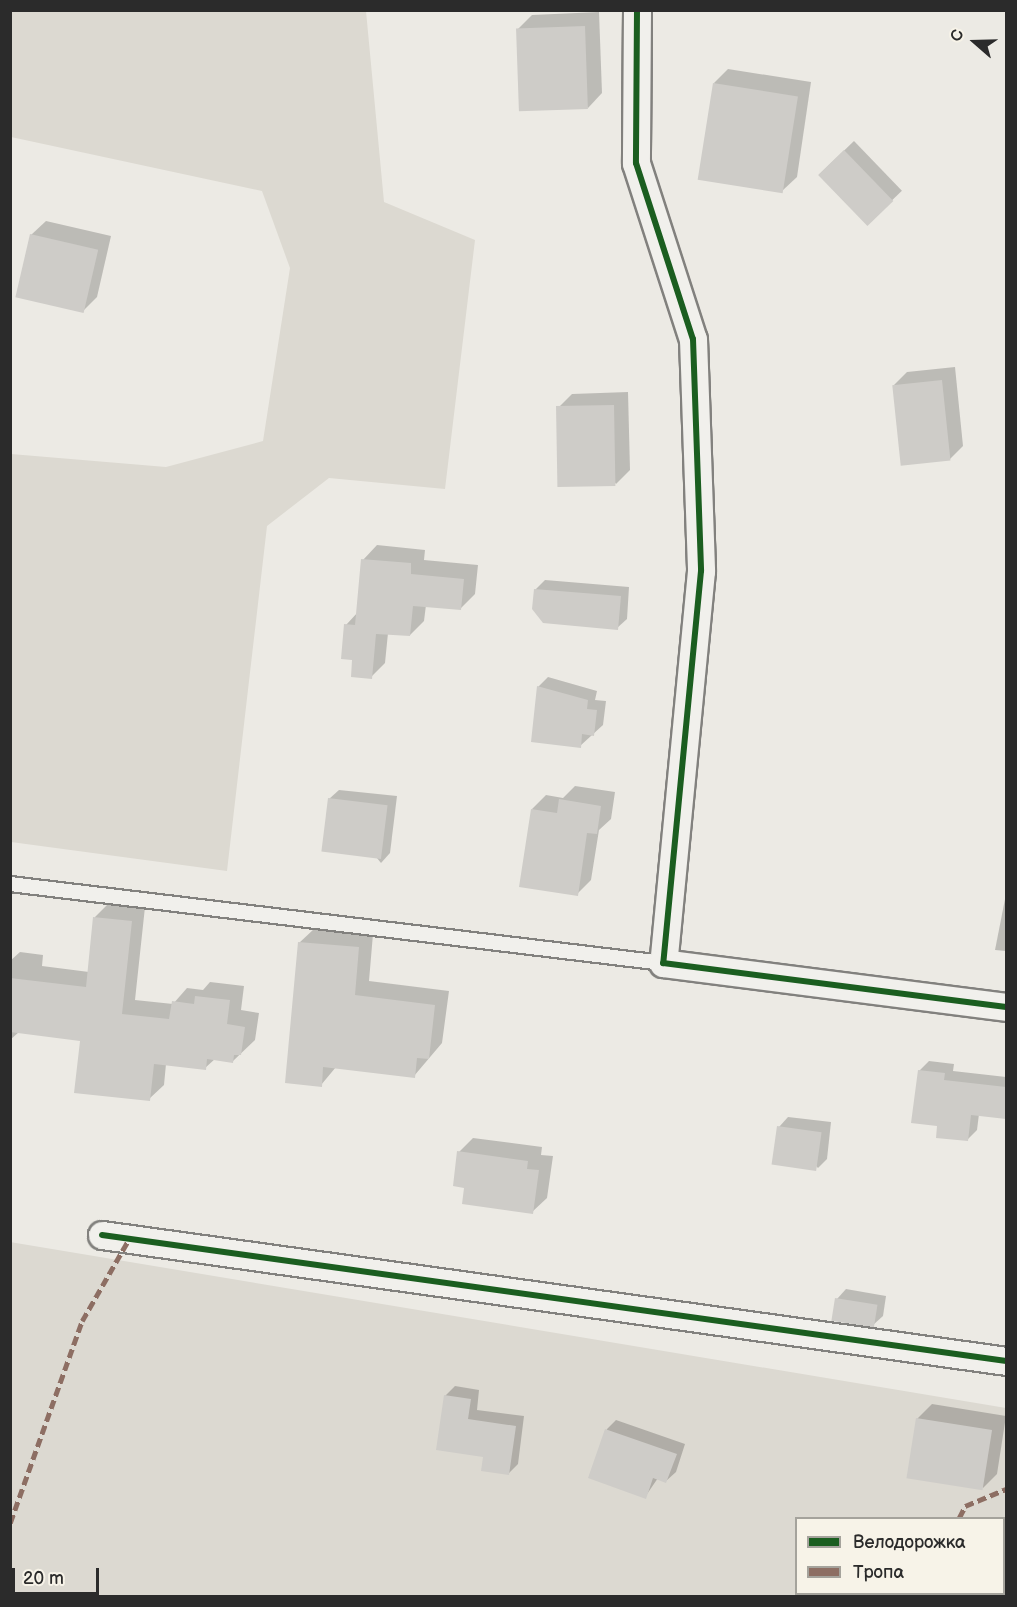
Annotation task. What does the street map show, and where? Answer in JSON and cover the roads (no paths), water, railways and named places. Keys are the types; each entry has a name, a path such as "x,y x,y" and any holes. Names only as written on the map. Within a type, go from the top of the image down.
{"street":[{"path":"637,10 636,163 693,339 701,571 663,963 1006,1007"},
{"path":"102,1235 1006,1360"}],"lane":[{"path":"10,884 663,963"}]}
